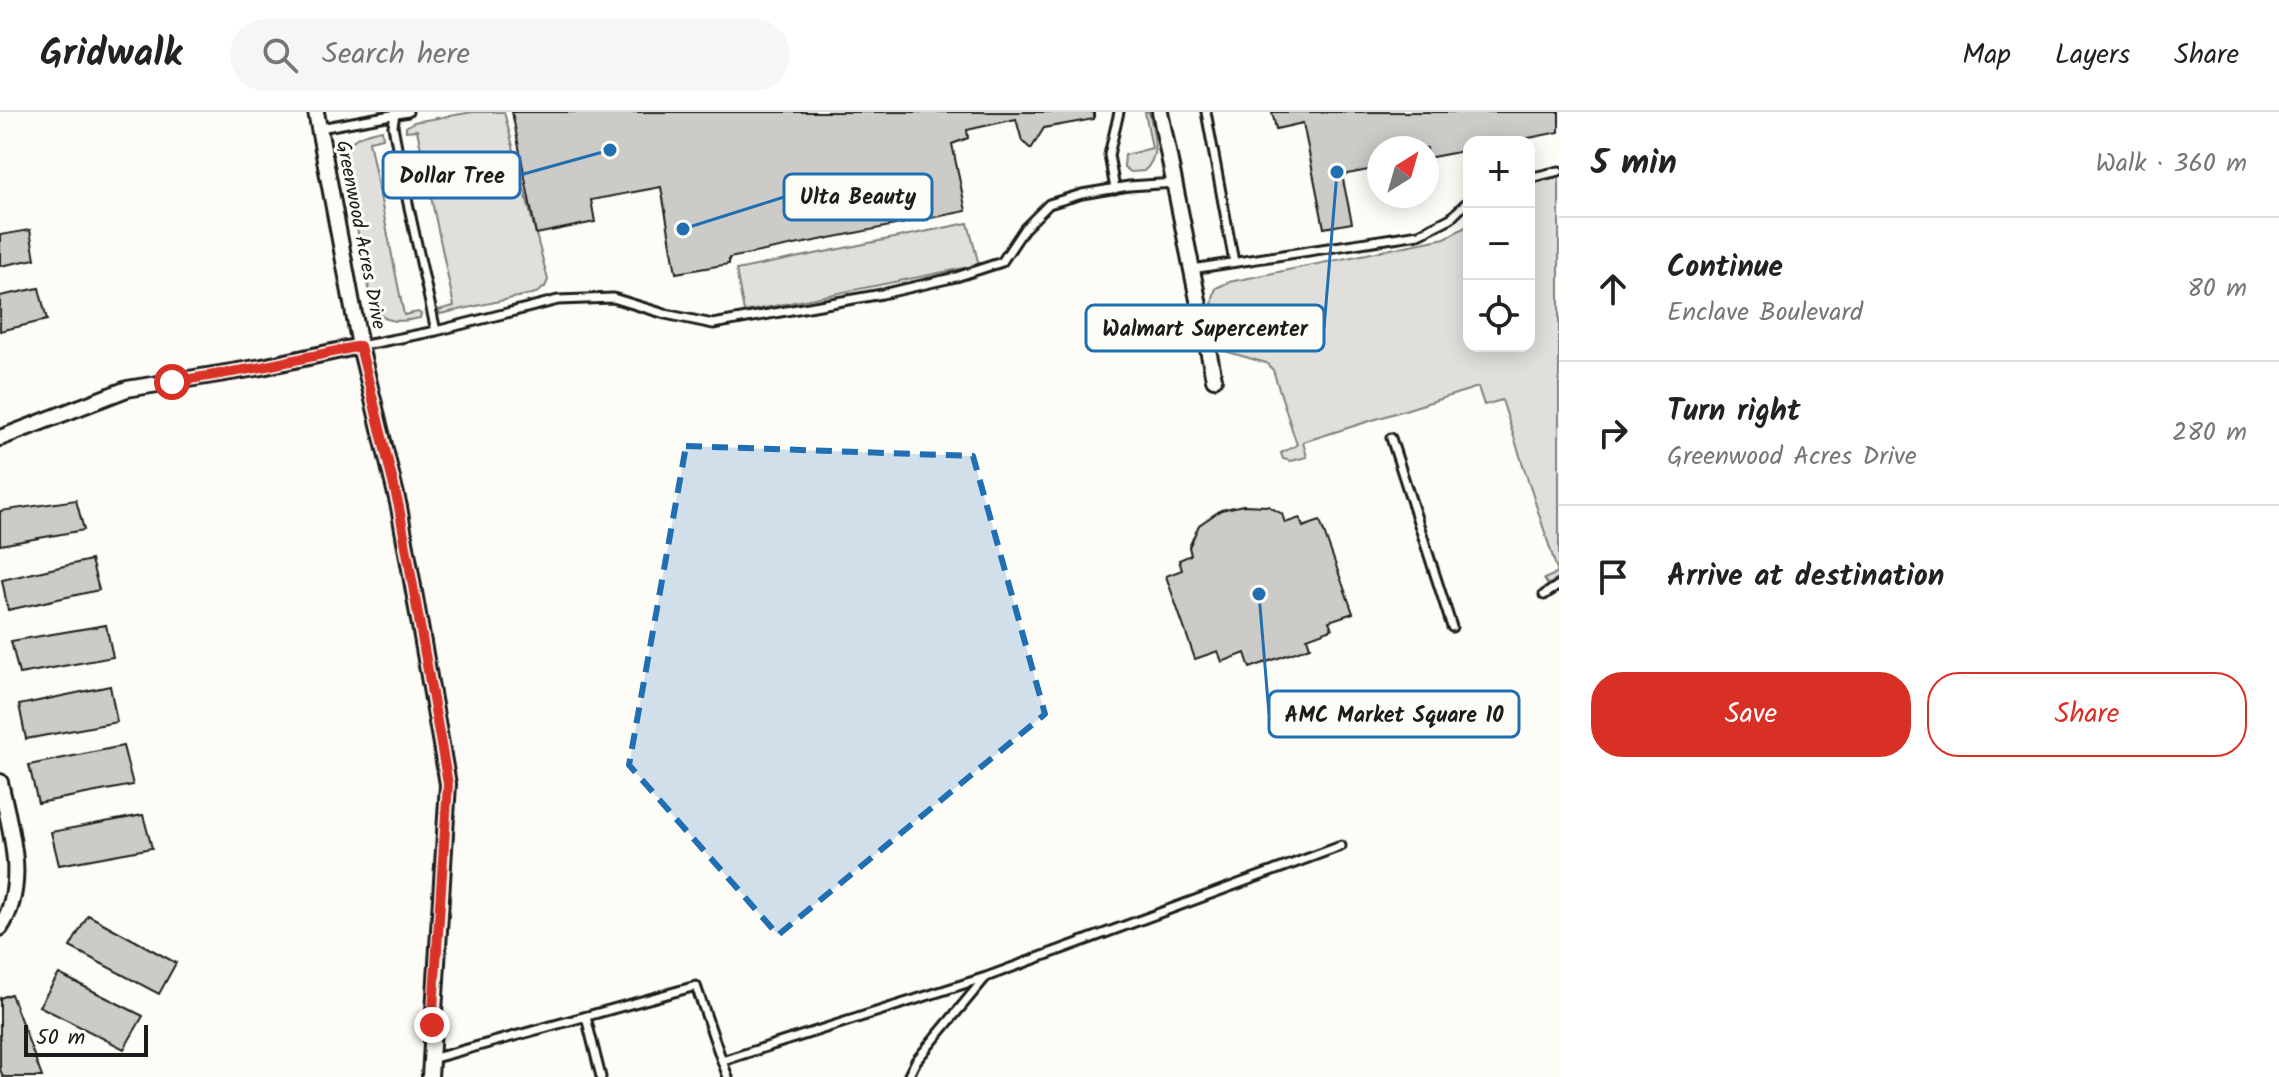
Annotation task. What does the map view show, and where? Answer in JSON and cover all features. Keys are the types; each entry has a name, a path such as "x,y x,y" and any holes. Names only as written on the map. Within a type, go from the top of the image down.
{"street":[{"name":"Greenwood Acres Drive","path":"316,112 360,346 399,507 448,784 430,1077"},
{"path":"1160,112 1214,379"},
{"path":"0,438 127,389 262,367 360,346"},
{"path":"0,782 14,851 15,893 1,927"}],"lane":[{"path":"319,128 408,112"},
{"path":"1115,189 1109,155 1119,112"},
{"path":"1206,112 1234,262"},
{"path":"395,114 393,126 403,181 436,331"},
{"path":"1535,177 1559,171"},
{"path":"360,346 436,331 558,300 613,298 665,314 713,324 882,294 956,277 1002,262 1024,229 1049,204 1115,189 1175,183"},
{"path":"1192,269 1419,234 1451,218 1463,206"},
{"path":"1391,438 1452,627"},
{"path":"1544,595 1559,585"},
{"path":"722,1061 986,977 1341,846"},
{"path":"908,1077 916,1061 986,977"},
{"path":"430,1060 696,986 728,1077"},
{"path":"586,1017 601,1077"}],"highlighted area":[{"path":"686,446 973,456 1045,714 778,935 629,765"}],"shaded area":[{"path":"473,112 504,112 548,280 545,287 536,293 440,314 438,310 454,306 417,130 406,131 406,127 414,122"},
{"path":"1145,112 1149,112 1155,151 1144,171 1131,172 1124,167 1125,155 1152,148"},
{"path":"382,130 383,138 369,141 404,315 418,312 420,318 387,319 372,305 343,156 354,140"},
{"path":"1559,177 1559,582 1547,584 1544,579 1558,573 1502,400 1484,405 1478,387 1303,442 1307,457 1291,461 1283,459 1281,453 1297,445 1273,370 1266,363 1221,350 1212,319 1216,288 1229,282 1445,238 1463,228 1463,352 1535,352 1535,184"},
{"path":"968,223 979,265 744,312 736,270"}],"building":[{"path":"512,112 1094,112 1094,119 1044,128 1031,149 1022,141 1016,119 967,130 968,138 952,144 966,211 729,258 729,264 676,273 661,187 591,200 595,222 536,234"},
{"path":"1272,112 1559,112 1559,132 1535,137 1463,136 1463,151 1439,156 1439,136 1367,136 1367,170 1342,175 1352,223 1324,228 1303,123 1276,129"},
{"path":"30,230 35,259 0,266 0,235"},
{"path":"39,288 47,320 0,331 0,296"},
{"path":"76,500 84,530 0,545 0,511"},
{"path":"1243,505 1268,506 1282,514 1285,523 1300,518 1303,527 1320,521 1353,613 1329,621 1332,629 1307,638 1310,647 1250,668 1245,653 1222,662 1218,651 1195,659 1166,576 1182,570 1179,560 1191,555 1189,547 1199,525 1221,510"},
{"path":"91,560 99,590 8,610 2,580"},
{"path":"106,625 113,657 19,674 11,641"},
{"path":"110,686 117,722 26,739 19,705"},
{"path":"123,746 133,785 38,803 29,765"},
{"path":"143,815 152,848 59,865 51,832"},
{"path":"88,915 176,963 159,994 70,947"},
{"path":"59,974 143,1016 124,1049 39,1006"},
{"path":"11,994 42,1077 3,1077 0,1069 0,998"}],"place":[{"name":"Dollar Tree","path":"610,150"},
{"name":"Walmart Supercenter","path":"1337,172"},
{"name":"Ulta Beauty","path":"683,229"},
{"name":"AMC Market Square 10","path":"1259,594"}],"route":[{"path":"172,382 360,346 399,507 448,784 432,1025"}]}
